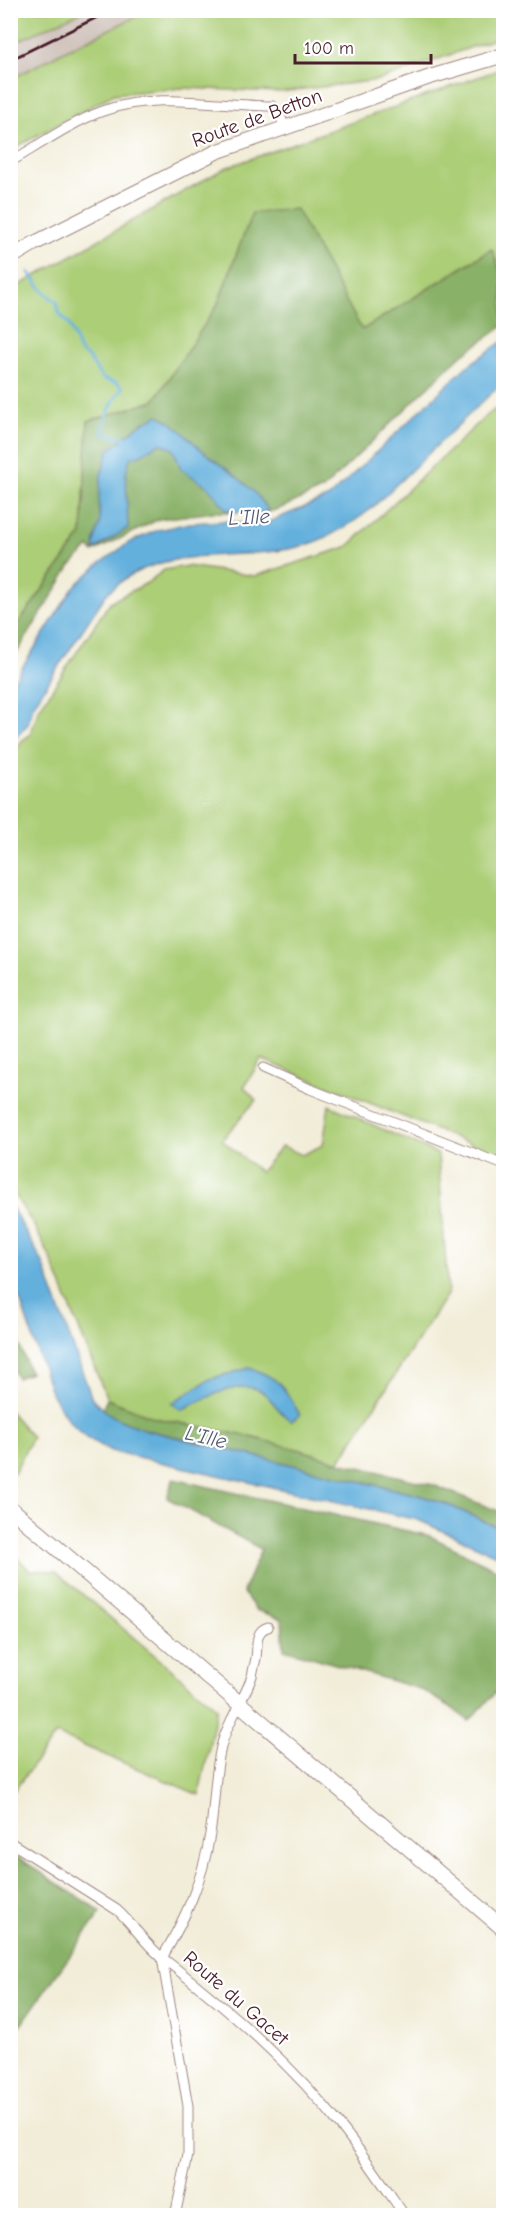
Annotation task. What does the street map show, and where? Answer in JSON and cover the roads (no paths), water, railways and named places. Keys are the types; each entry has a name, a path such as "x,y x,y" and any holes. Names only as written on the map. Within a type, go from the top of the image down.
{"main road":[{"name":"Route de Betton","path":"10,258 35,243 216,152 430,77 504,55"},
{"path":"10,1508 504,1929"}],"street":[{"path":"10,162 102,111 140,102 171,101 273,106 282,120 283,128"},
{"path":"263,1068 309,1089 504,1165"},
{"path":"175,2216 188,2155 188,2106 162,1958 184,1921 202,1873 210,1835 216,1774 226,1727 251,1678 259,1633 262,1628 268,1627"},
{"name":"Route du Gacet","path":"10,1842 117,1910 130,1921 162,1958 232,2014 343,2129 405,2216"}],"water":[{"path":"503,341 503,382 371,509 337,532 315,542 288,549 177,560 151,566 127,578 105,596 33,706 28,724 11,743 11,685 73,588 98,565 130,542 158,530 190,523 225,521 252,525 271,521 329,497 466,367"},
{"path":"158,415 176,426 246,485 268,510 258,515 227,510 208,487 181,469 173,449 160,443 130,458 126,473 128,528 94,550 100,524 101,475 109,450 141,424"},
{"path":"10,1204 42,1261 91,1396 109,1414 146,1430 422,1496 451,1506 503,1530 503,1558 418,1520 111,1451 87,1438 68,1420 52,1395 11,1273"},
{"path":"249,1368 275,1380 290,1397 300,1415 291,1421 261,1391 242,1387 220,1392 181,1410 172,1403 210,1379"}],"waterway":[{"path":"10,215 16,225 10,230"},
{"path":"29,272 44,292 57,302 59,313 69,324 80,352 87,356 103,379 117,383 123,388 112,404 102,433 126,438"},
{"name":"L'Ille","path":"257,514 265,526"}],"railway":[{"path":"10,60 112,10"}]}
